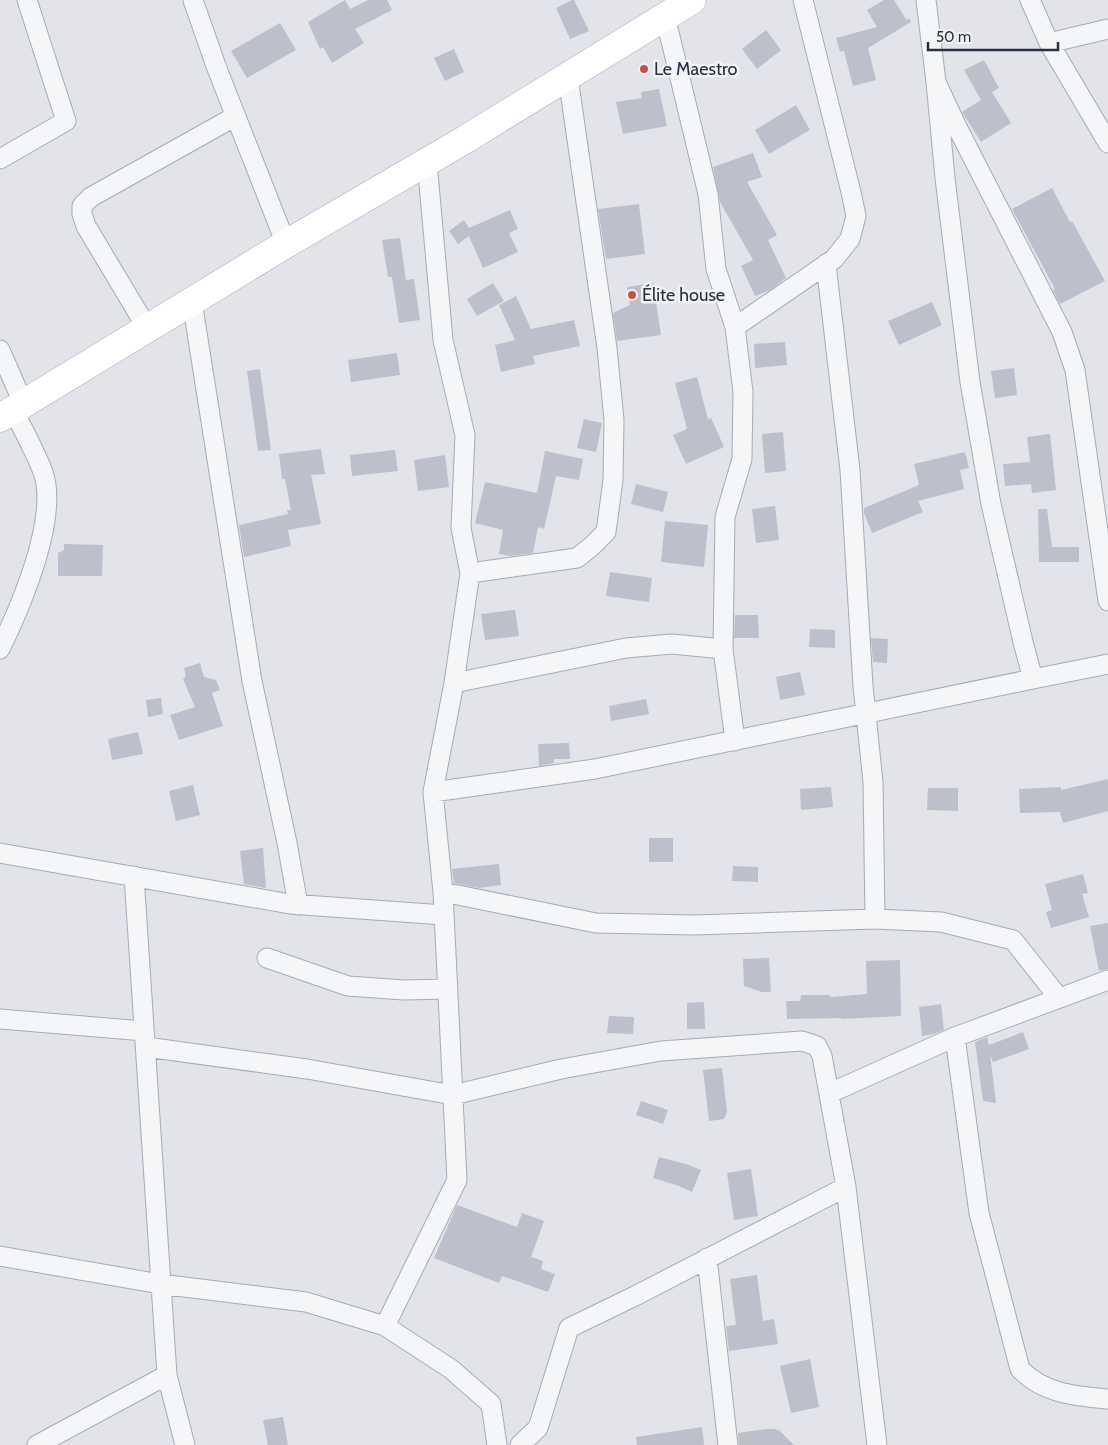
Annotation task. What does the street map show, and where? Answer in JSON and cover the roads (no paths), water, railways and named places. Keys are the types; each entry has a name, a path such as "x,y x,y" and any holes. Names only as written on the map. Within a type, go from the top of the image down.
{"main road":[{"path":"12,410 286,244 568,77 692,0"}],"street":[{"path":"0,159 66,122 27,0"},
{"path":"193,0 216,66 286,244"},
{"path":"734,327 834,259 850,239 856,216 803,0"},
{"path":"926,0 970,382 992,504 1033,679"},
{"path":"1030,0 1049,42 1108,143"},
{"path":"665,16 708,194 716,269 734,327 743,392 742,459 725,517 723,649 735,741"},
{"path":"1049,42 1108,29"},
{"path":"470,573 576,558 606,532 613,480 614,420 607,348 568,77"},
{"path":"936,82 960,133 1062,332 1075,370 1101,505 1108,601"},
{"path":"147,328 86,226 82,214 82,206 91,197 236,116"},
{"path":"385,1326 457,1180 443,892 433,792 454,683 470,573 461,528 466,435 443,340 427,162"},
{"path":"826,264 850,470 863,686 873,782 875,919"},
{"path":"192,301 252,681 287,843 298,905"},
{"path":"0,350 12,410 43,473 47,514 39,552 10,628 0,648"},
{"path":"454,683 626,648 672,644 723,649"},
{"path":"433,792 595,769 1108,664"},
{"path":"0,853 298,905 444,915"},
{"path":"134,876 167,1375 185,1445"},
{"path":"443,892 596,923 695,925 875,919 941,922 1013,940 1059,998"},
{"path":"267,958 348,986 404,990 448,989"},
{"path":"830,1093 955,1037 1108,980"},
{"path":"0,1019 145,1039 453,1095 561,1068 661,1051 802,1041 817,1046 822,1056 830,1093 846,1187 877,1445"},
{"path":"955,1037 979,1212 1020,1369 1029,1379 1044,1388 1066,1395 1108,1398"},
{"path":"520,1445 538,1428 569,1328 846,1187"},
{"path":"0,1256 160,1284 306,1302 385,1326 451,1369 490,1404 497,1445"},
{"path":"707,1258 728,1445"},
{"path":"37,1445 167,1375"}],"place":[{"name":"Le Maestro","path":"644,69"},
{"name":"Élite house","path":"632,295"}]}
